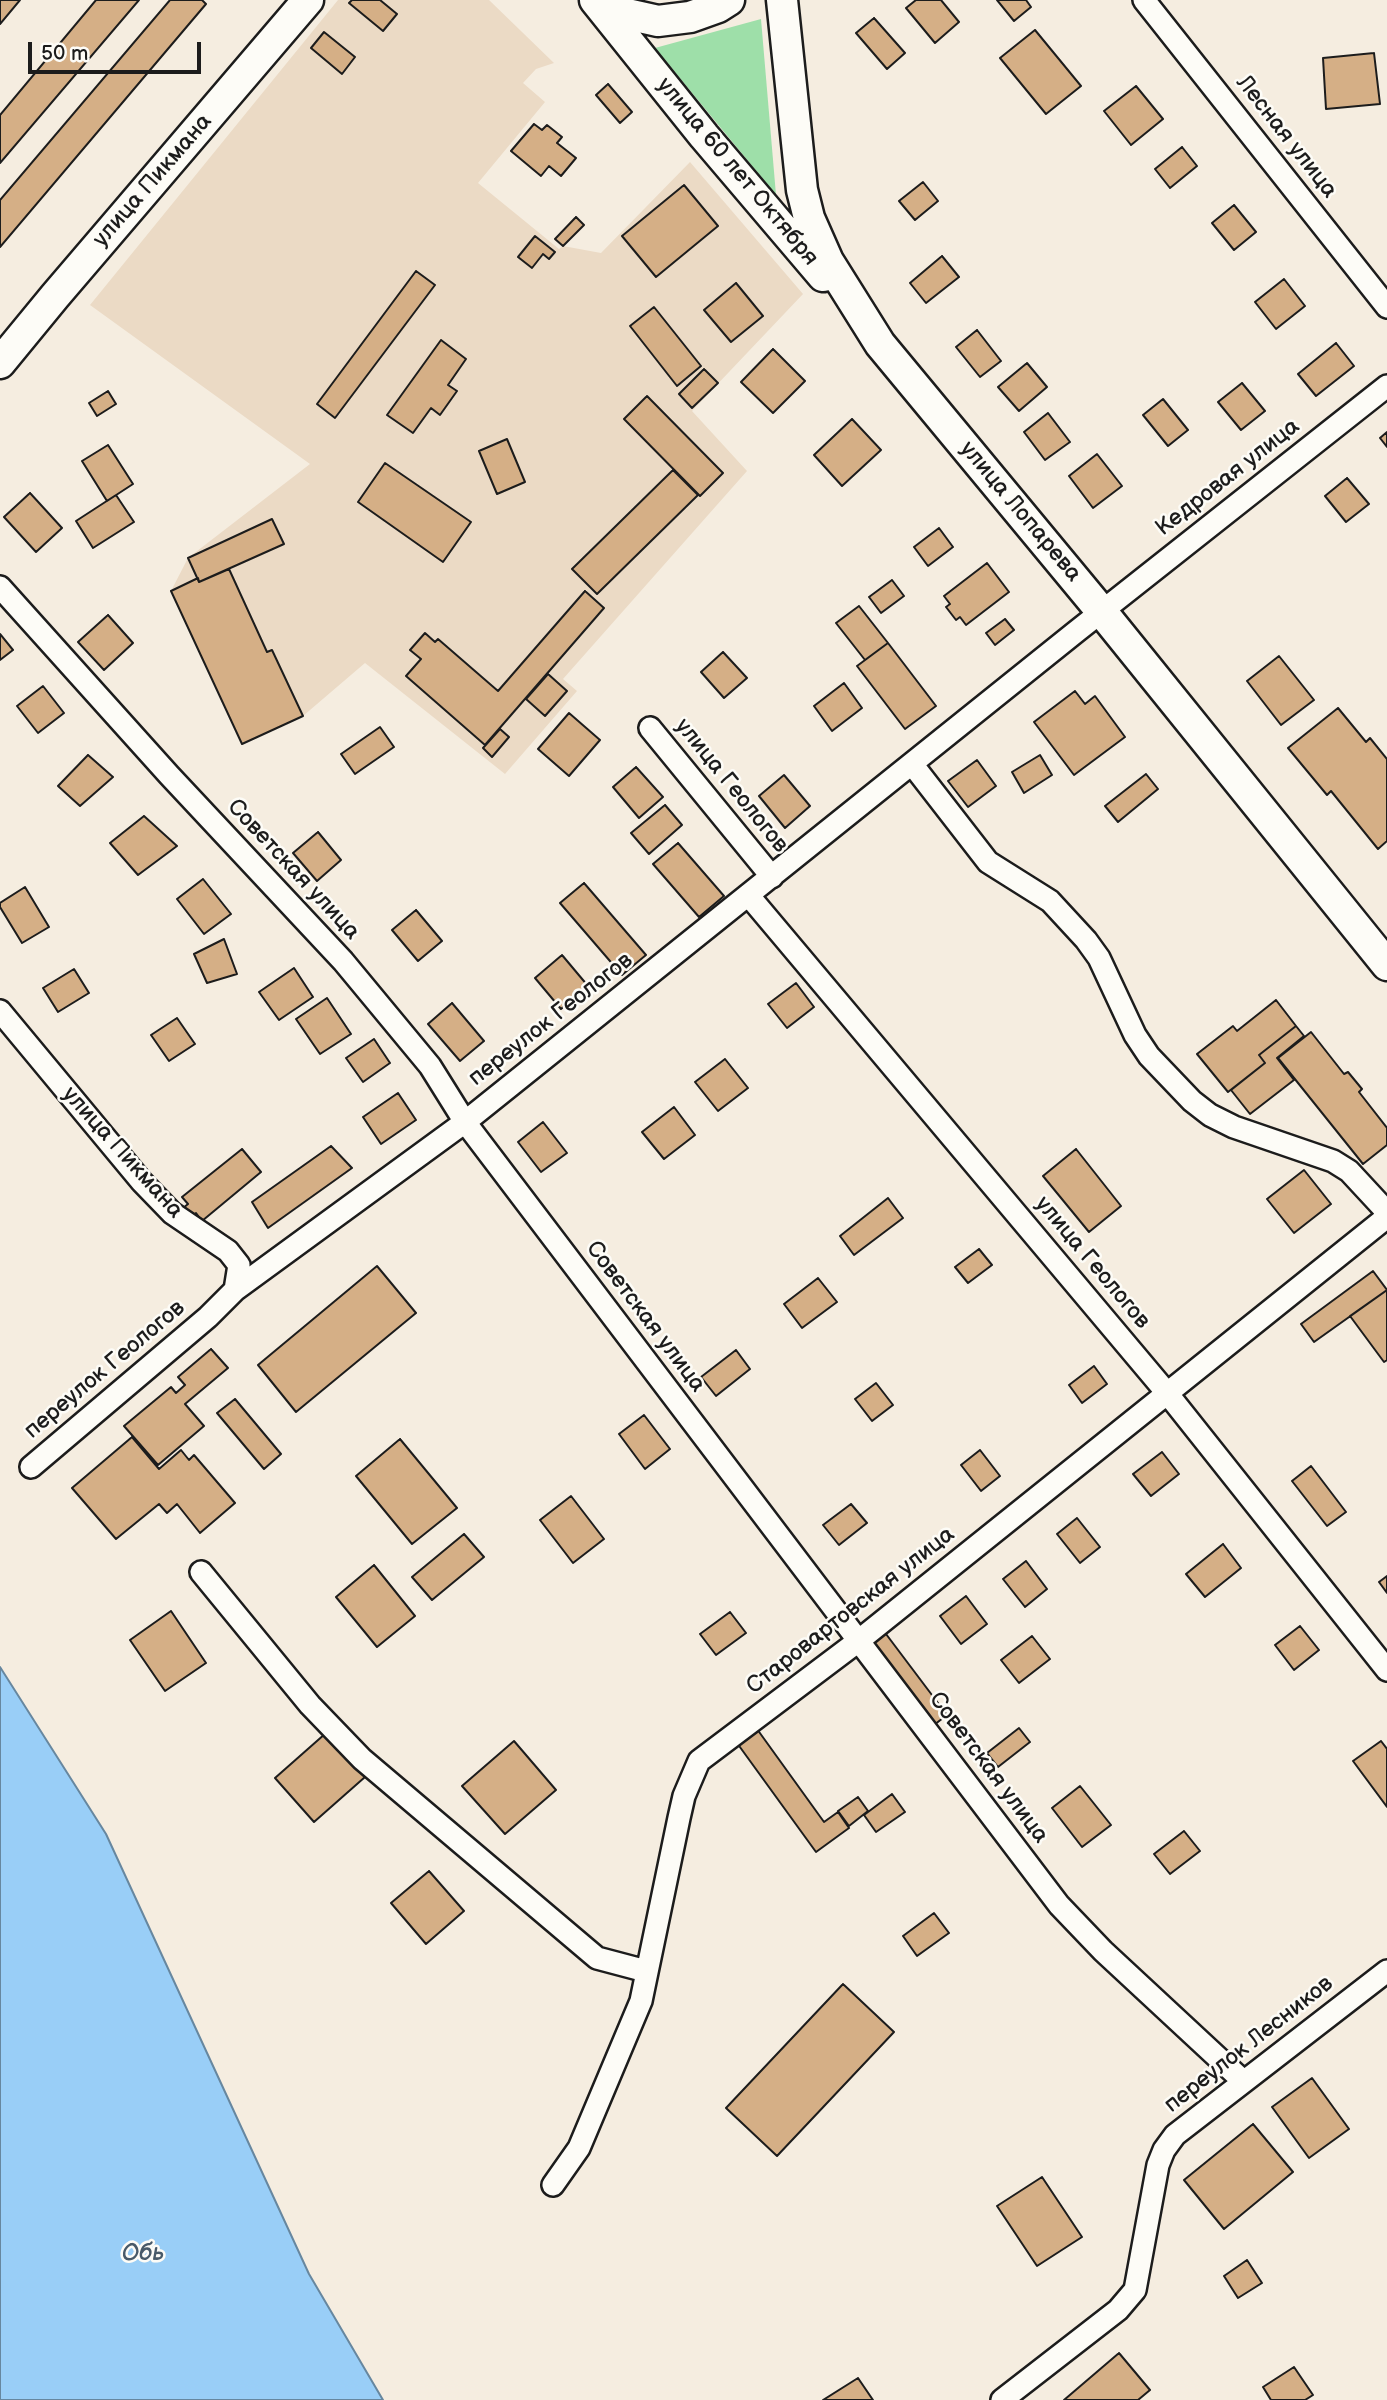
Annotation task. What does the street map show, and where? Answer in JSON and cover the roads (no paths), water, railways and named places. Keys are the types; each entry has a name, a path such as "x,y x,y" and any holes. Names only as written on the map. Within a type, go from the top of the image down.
{"main road":[{"name":"улица Пикмана","path":"0,363 308,0"},
{"name":"улица 60 лет Октября","path":"594,0 704,136 880,344"},
{"path":"601,0 627,14 658,21 690,17 729,0"},
{"name":"улица Лопарева","path":"782,0 797,150 809,218 828,261 880,344 1102,612 1387,965"}],"street":[{"name":"Лесная улица","path":"1144,0 1387,307"},
{"name":"Кедровая улица","path":"1102,612 1387,386"},
{"name":"Советская улица","path":"0,587 169,775 343,961 430,1066 465,1122 1059,1905 1103,1951 1243,2081"},
{"name":"переулок Геологов","path":"31,1467 208,1317 235,1290 465,1122 1102,612"},
{"name":"улица Геологов","path":"650,728 772,877"},
{"path":"912,764 988,862 1050,901 1086,940 1099,958 1135,1035 1149,1056 1192,1101 1210,1115 1234,1127 1298,1148 1341,1166 1349,1171 1387,1214"},
{"name":"улица Геологов","path":"749,896 1167,1393 1387,1670"},
{"name":"улица Пикмана","path":"0,1011 142,1182 172,1213 228,1251 239,1265 235,1290"},
{"name":"Старовартовская улица","path":"553,2185 579,2148 641,2001 684,1796 699,1761 858,1642 1387,1214"},
{"path":"201,1572 310,1704 362,1759 597,1958 646,1972"},
{"name":"переулок Лесников","path":"1002,2400 1126,2302 1135,2290 1139,2280 1158,2165 1164,2150 1175,2135 1387,1971"}],"water":[{"name":"Обь","path":"0,1667 106,1834 309,2274 383,2400 0,2400"}]}
